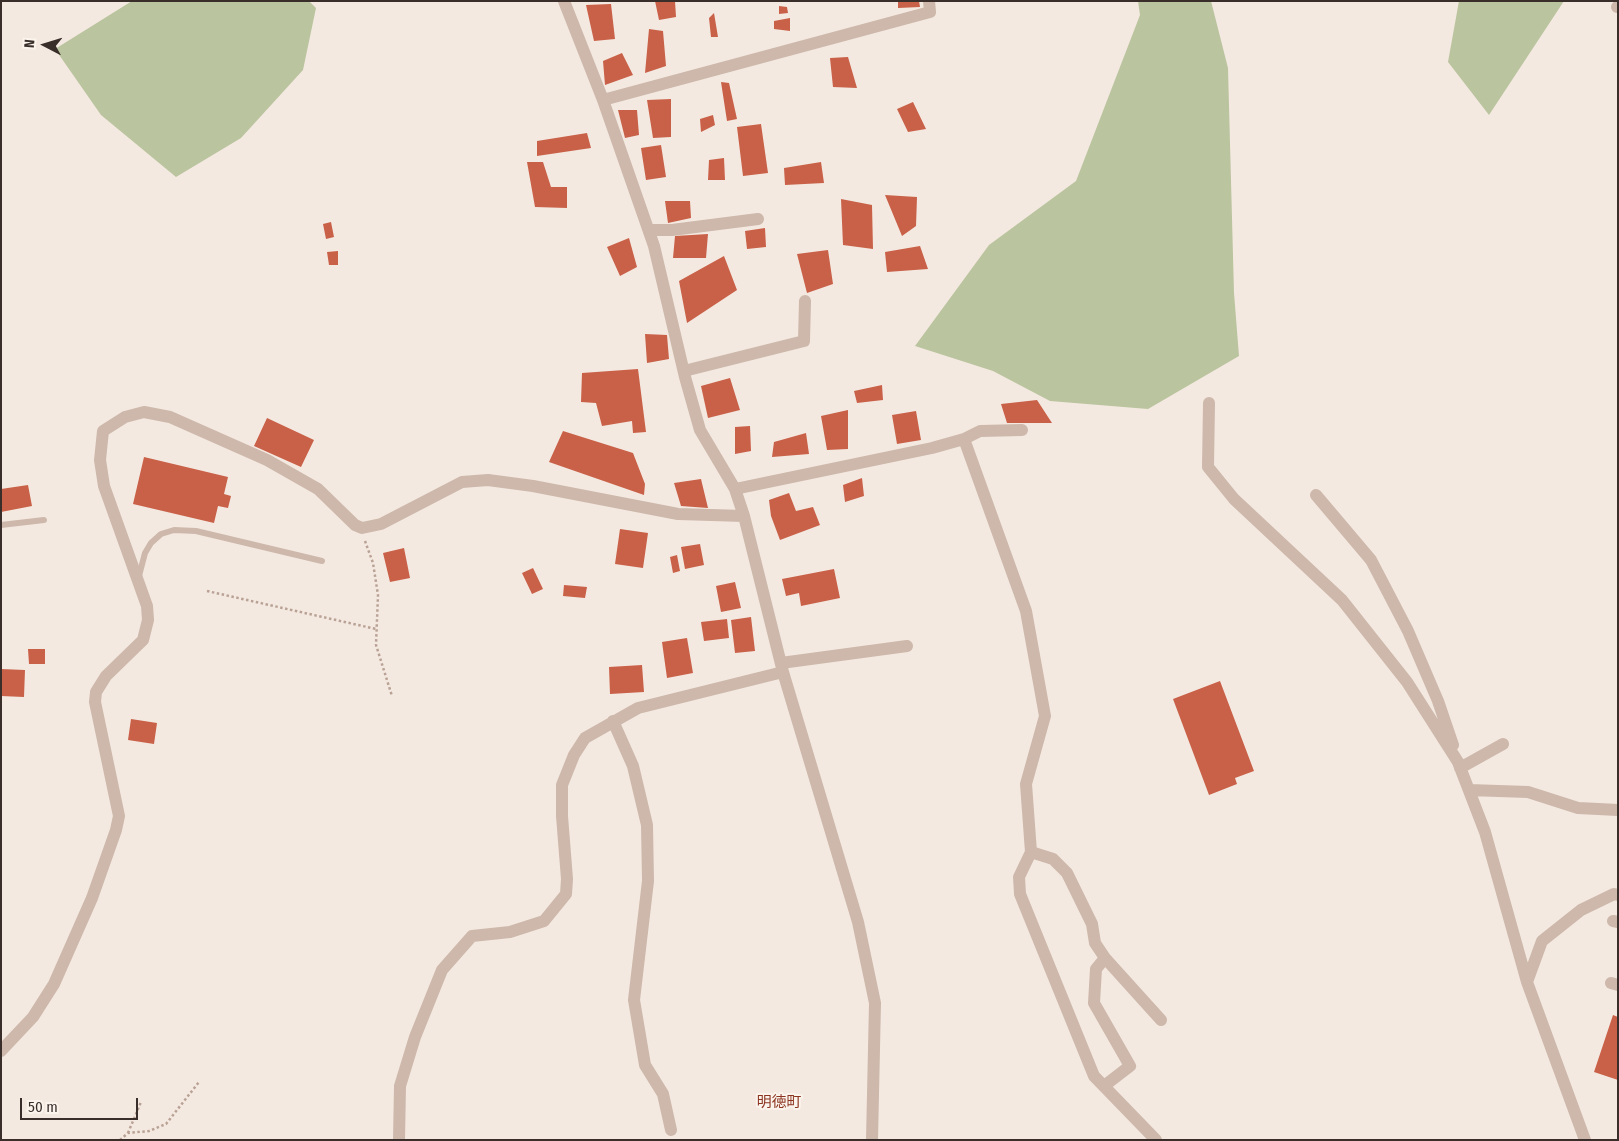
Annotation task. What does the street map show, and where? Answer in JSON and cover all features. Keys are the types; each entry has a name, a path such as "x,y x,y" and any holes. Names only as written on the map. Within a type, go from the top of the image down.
{"street":[{"path":"564,1 603,100 649,230 700,430 735,489 744,516 782,668 858,922 875,1003 872,1140"},
{"path":"603,100 930,12 929,1"},
{"path":"649,230 672,230 758,219"},
{"path":"684,371 804,341 805,301"},
{"path":"1209,403 1208,467 1234,499 1342,600 1407,682 1459,765"},
{"path":"1,1051 33,1017 54,984 81,924 116,830 117,802 95,702 99,684 136,648 146,632 147,606 104,486 100,460 103,431 125,417 144,412 170,417 267,460 318,489 355,525 369,528 389,520 462,482 488,480 533,486 678,514 744,516"},
{"path":"735,489 932,448 964,439 980,431 1022,430"},
{"path":"964,439 1026,611 1045,716 1026,784 1031,852 1019,877 1020,894 1094,1076 1156,1140"},
{"path":"1316,495 1371,560 1412,640 1438,701 1459,765 1485,832 1527,982 1585,1140"},
{"path":"399,1140 400,1086 415,1038 442,970 472,936 510,932 544,921 566,894 567,879 562,816 562,785 574,755 585,738 638,708 782,668 907,646"},
{"path":"614,721 633,766 647,825 648,881 634,1000 645,1065 663,1094 671,1130"},
{"path":"1459,765 1503,744"},
{"path":"1469,790 1528,792 1578,808 1618,810"},
{"path":"1031,852 1053,859 1066,873 1092,924 1095,943 1105,958 1161,1020"},
{"path":"1527,982 1542,941 1581,910 1618,895"},
{"path":"1104,1086 1130,1066 1094,1002 1096,969 1105,958"}],"lane":[{"path":"1,525 44,520"},
{"path":"138,580 145,553 151,543 161,534 174,530 196,531 322,561"}],"path":[{"path":"355,525 369,551 375,575 378,595 376,645 392,696"},
{"path":"207,591 376,628"},
{"path":"120,1140 128,1134 149,1131 166,1124 199,1082"},
{"path":"128,1134 141,1102"}],"green space":[{"path":"132,1 309,1 316,8 303,70 241,138 176,177 101,115 55,49"},
{"path":"1138,1 1211,1 1228,68 1234,293 1239,356 1148,409 1050,401 993,371 915,346 989,245 1076,181 1140,15"},
{"path":"1459,1 1564,1 1489,115 1448,62"}],"building":[{"path":"655,1 675,1 676,17 659,20"},
{"path":"898,1 919,1 920,7 898,8"},
{"path":"611,4 615,39 594,41 586,5"},
{"path":"779,6 787,7 788,13 779,14"},
{"path":"714,13 718,37 711,37 709,18"},
{"path":"790,18 790,31 774,29 774,21"},
{"path":"649,29 663,31 666,66 645,73"},
{"path":"622,53 633,75 605,85 603,61"},
{"path":"848,57 857,88 833,87 830,58"},
{"path":"721,82 729,83 737,119 727,121"},
{"path":"671,99 671,137 653,138 647,100"},
{"path":"913,102 926,129 908,132 897,109"},
{"path":"618,110 637,110 639,135 625,138"},
{"path":"713,115 715,125 701,132 700,119"},
{"path":"761,124 768,173 743,176 737,127"},
{"path":"587,133 591,148 537,156 537,141"},
{"path":"661,145 666,177 646,180 641,148"},
{"path":"724,158 725,180 708,180 709,160"},
{"path":"527,162 543,162 551,187 567,187 567,208 535,207"},
{"path":"821,162 824,183 785,185 784,168"},
{"path":"885,195 917,197 916,226 902,236"},
{"path":"841,199 872,205 873,249 843,245"},
{"path":"665,201 690,201 691,218 668,223"},
{"path":"331,222 334,237 326,239 323,224"},
{"path":"765,228 766,247 747,249 745,231"},
{"path":"708,234 706,258 673,258 675,236"},
{"path":"629,238 637,267 620,276 607,247"},
{"path":"920,246 928,269 887,272 885,252"},
{"path":"828,250 833,284 807,293 797,254"},
{"path":"338,251 338,265 329,265 327,252"},
{"path":"724,256 737,290 687,323 679,281"},
{"path":"645,334 667,335 669,359 647,363"},
{"path":"638,369 646,432 633,433 632,421 602,426 596,403 581,402 582,373"},
{"path":"730,378 740,410 708,418 701,386"},
{"path":"882,385 883,400 857,403 854,391"},
{"path":"1037,400 1052,423 1007,423 1001,404"},
{"path":"848,410 848,449 827,450 821,416"},
{"path":"916,411 921,440 897,444 892,415"},
{"path":"267,418 314,440 301,467 254,446"},
{"path":"750,426 751,451 735,454 735,427"},
{"path":"563,431 633,453 645,484 644,495 549,462"},
{"path":"806,433 809,454 772,457 774,442"},
{"path":"144,457 228,477 224,494 231,496 228,508 218,506 214,523 133,504"},
{"path":"862,478 864,496 845,502 843,485"},
{"path":"701,479 708,508 681,506 674,483"},
{"path":"28,485 32,506 1,512 1,489"},
{"path":"789,493 796,511 813,507 820,525 780,540 771,516 769,500"},
{"path":"620,529 648,533 643,568 615,564"},
{"path":"700,544 704,565 685,569 681,547"},
{"path":"404,548 410,578 390,582 383,553"},
{"path":"677,555 680,571 673,573 670,557"},
{"path":"533,568 543,589 532,594 522,573"},
{"path":"834,569 840,598 801,606 799,593 786,596 782,579"},
{"path":"735,582 741,608 721,612 716,586"},
{"path":"564,585 587,587 585,598 563,596"},
{"path":"751,617 755,651 735,653 731,620"},
{"path":"727,619 729,638 704,641 701,622"},
{"path":"687,638 693,673 667,678 662,642"},
{"path":"28,649 45,649 45,664 29,664"},
{"path":"642,665 644,692 610,694 609,667"},
{"path":"1,669 25,670 24,697 1,696"},
{"path":"1220,681 1254,771 1235,778 1237,784 1209,795 1173,699"},
{"path":"131,719 157,723 154,744 128,740"},
{"path":"1613,1015 1618,1017 1618,1080 1594,1072"}],"district":[{"name":"明徳町","path":"779,1103"}]}
